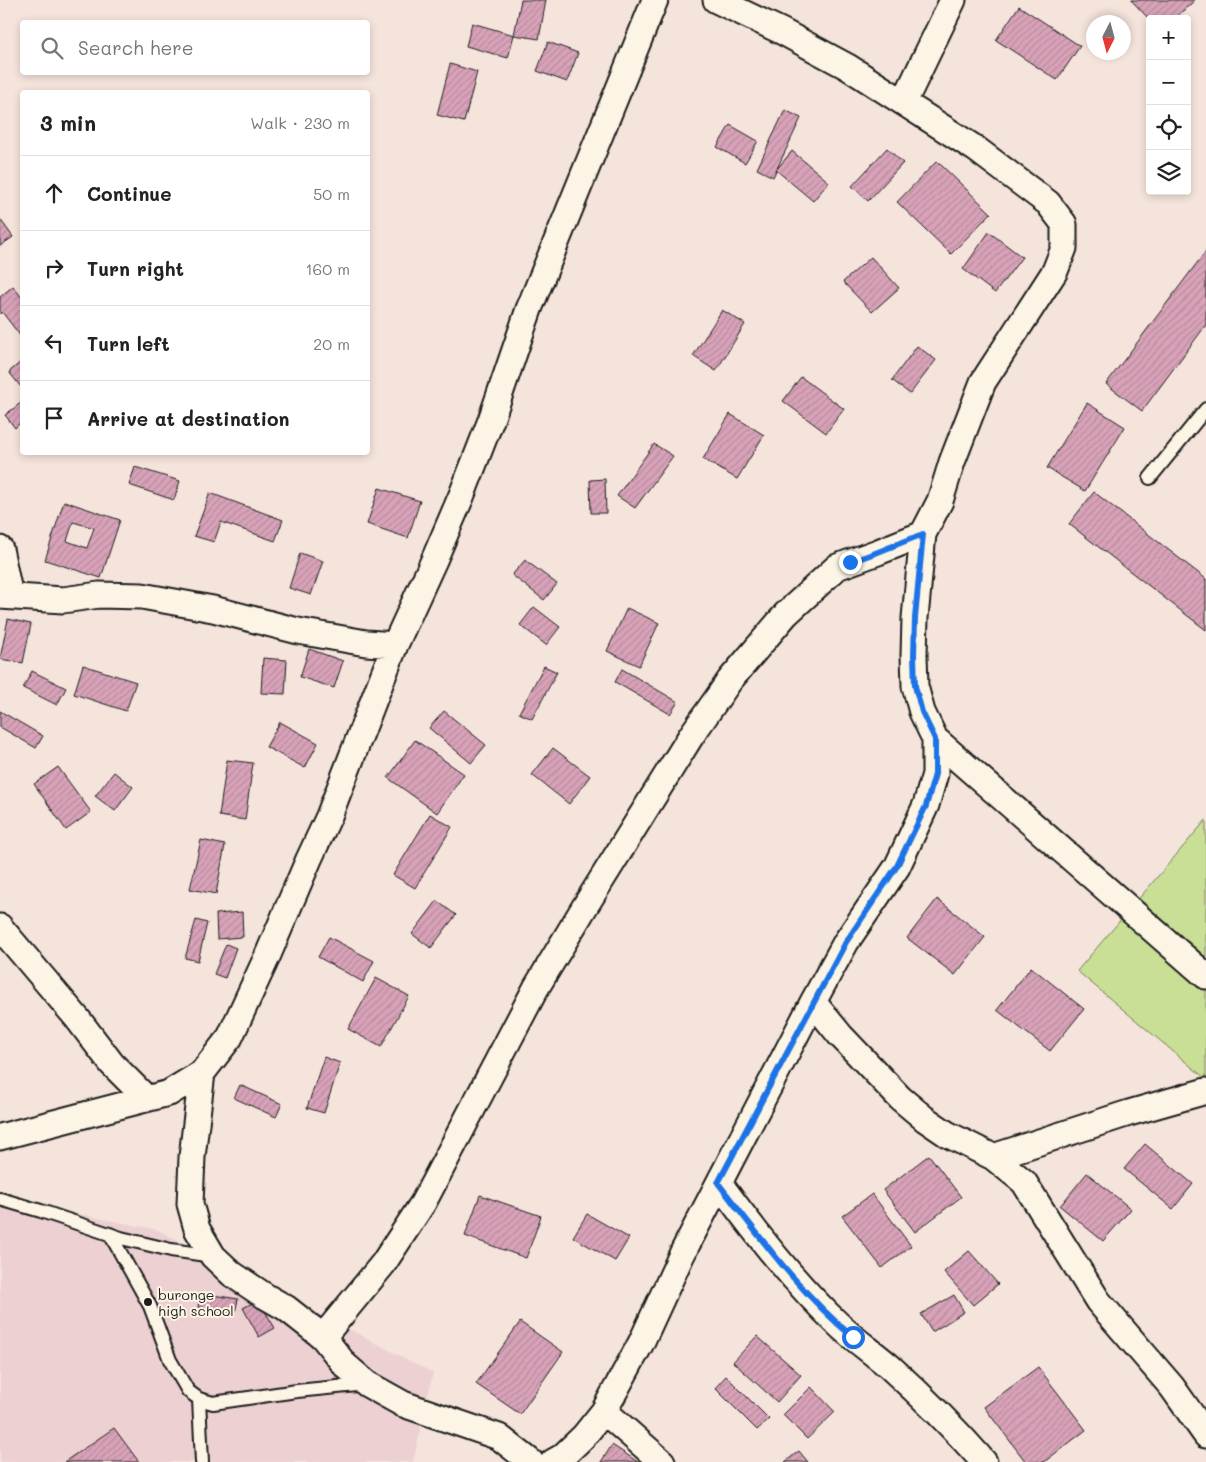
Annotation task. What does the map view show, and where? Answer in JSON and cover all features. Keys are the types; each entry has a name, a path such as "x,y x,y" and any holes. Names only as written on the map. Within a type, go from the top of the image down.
{"street":[{"path":"0,1137 168,1093 202,1073 230,1037 329,816 395,645 461,497 530,309 655,0"},
{"path":"716,0 781,31 848,67 904,102 976,149 1048,203 1064,224 1064,248 1055,271 983,382 952,462 940,501 923,534 915,618 915,686 922,712 935,739 1206,976"},
{"path":"904,102 953,0"},
{"path":"323,1337 383,1264 423,1203 541,980 691,736 730,680 786,614 836,566 923,534"},
{"path":"0,549 5,596 63,600 99,594 142,596 213,609 298,631 395,645"},
{"path":"553,1462 562,1457 584,1436 604,1411 641,1343 682,1254 718,1183 813,1002 846,942 897,866 926,806 935,774 935,739"},
{"path":"0,927 77,1018 112,1064 146,1098"},
{"path":"813,1002 840,1035 900,1098 947,1134 992,1157 1024,1182 1098,1301 1172,1387 1206,1434"},
{"path":"202,1073 192,1157 190,1204 197,1229 213,1256 232,1274 286,1308 323,1337 345,1365 367,1384 403,1404 499,1437 531,1462"},
{"path":"992,1157 1129,1113 1206,1091"},
{"path":"718,1183 794,1278 841,1326 890,1367 984,1462"},
{"path":"604,1411 662,1462"}],"lane":[{"path":"1150,478 1206,409"},
{"path":"0,1200 41,1211 110,1234 171,1250 213,1256"},
{"path":"110,1234 150,1306 170,1360 188,1391 199,1399 213,1402 367,1384"},
{"path":"199,1399 202,1462"}],"shaded area":[{"name":"buronge high school","path":"0,1198 158,1230 433,1373 413,1462 0,1462"}],"green space":[{"path":"1206,820 1206,1079 1077,971"}],"building":[{"path":"521,0 546,0 539,39 514,35"},
{"path":"1131,0 1195,0 1178,15 1146,16"},
{"path":"1019,6 1080,46 1057,80 996,40"},
{"path":"472,23 514,35 508,58 466,46"},
{"path":"548,42 578,53 567,82 537,71"},
{"path":"450,64 477,72 464,122 437,115"},
{"path":"785,110 801,118 773,177 757,169"},
{"path":"730,125 758,141 745,163 717,147"},
{"path":"887,148 903,163 868,201 852,186"},
{"path":"792,151 829,182 813,201 776,170"},
{"path":"937,161 991,213 951,254 897,202"},
{"path":"0,219 13,237 0,246"},
{"path":"989,232 1022,257 995,293 963,269"},
{"path":"1206,251 1206,325 1142,411 1106,384"},
{"path":"871,257 899,288 872,312 843,282"},
{"path":"13,286 20,295 20,335 2,312 0,314 0,297"},
{"path":"722,310 745,324 716,371 693,356"},
{"path":"917,346 936,360 910,394 892,380"},
{"path":"20,363 20,386 9,372"},
{"path":"801,377 844,409 826,433 783,401"},
{"path":"1087,403 1125,427 1085,491 1047,468"},
{"path":"20,404 20,423 15,428 5,415"},
{"path":"730,414 764,435 737,479 703,459"},
{"path":"654,444 673,456 635,508 617,496"},
{"path":"135,467 180,481 174,500 129,485"},
{"path":"605,479 606,513 591,513 590,480"},
{"path":"379,488 420,501 408,538 367,524"},
{"path":"1094,492 1206,579 1206,630 1069,524"},
{"path":"210,493 283,520 275,541 221,522 214,542 194,536"},
{"path":"64,501 120,520 101,578 45,560","holes":["73,522 94,528 87,548 67,541"]},
{"path":"300,553 323,561 311,595 289,588"},
{"path":"525,560 557,584 544,600 512,575"},
{"path":"534,607 560,627 546,645 520,625"},
{"path":"627,608 659,623 639,666 607,651"},
{"path":"8,619 31,624 23,663 0,659"},
{"path":"309,649 343,661 334,688 300,677"},
{"path":"263,658 287,660 285,694 261,693"},
{"path":"83,665 136,682 126,711 74,694"},
{"path":"544,666 557,672 532,719 519,713"},
{"path":"622,669 678,702 670,714 615,682"},
{"path":"32,671 66,688 57,705 23,688"},
{"path":"0,711 43,736 36,748 0,727"},
{"path":"444,711 486,745 471,763 429,728"},
{"path":"280,722 318,743 305,768 266,747"},
{"path":"415,740 464,774 437,813 388,778"},
{"path":"553,748 590,776 569,804 532,775"},
{"path":"227,760 253,763 245,820 219,816"},
{"path":"58,767 91,812 66,830 34,784"},
{"path":"114,772 133,787 115,811 95,796"},
{"path":"430,814 452,827 415,888 393,875"},
{"path":"201,840 225,845 216,894 190,889"},
{"path":"937,899 985,937 955,975 907,938"},
{"path":"437,901 456,915 431,948 412,934"},
{"path":"242,912 243,937 217,939 216,914"},
{"path":"196,920 207,923 198,961 185,958"},
{"path":"329,937 374,961 363,982 318,957"},
{"path":"226,944 236,948 225,978 214,974"},
{"path":"1031,967 1084,1009 1050,1051 997,1010"},
{"path":"376,978 409,996 381,1047 348,1029"},
{"path":"324,1057 340,1063 324,1113 307,1108"},
{"path":"240,1085 282,1104 276,1117 234,1098"},
{"path":"1145,1144 1193,1184 1173,1209 1124,1169"},
{"path":"929,1155 961,1197 915,1232 883,1190"},
{"path":"1087,1173 1131,1209 1103,1241 1060,1206"},
{"path":"872,1194 911,1246 882,1268 842,1216"},
{"path":"480,1195 541,1216 526,1258 465,1236"},
{"path":"587,1214 629,1238 615,1261 573,1237"},
{"path":"969,1251 998,1284 973,1305 944,1272"},
{"path":"200,1293 238,1299 235,1313 198,1307"},
{"path":"954,1295 964,1312 932,1332 921,1314"},
{"path":"258,1300 275,1328 259,1337 243,1308"},
{"path":"520,1322 563,1352 520,1414 476,1384"},
{"path":"757,1336 801,1375 777,1402 733,1362"},
{"path":"1038,1367 1086,1430 1044,1462 1026,1462 984,1407"},
{"path":"726,1376 769,1419 757,1430 715,1388"},
{"path":"811,1387 835,1412 807,1439 783,1415"},
{"path":"114,1428 139,1462 64,1462"},
{"path":"612,1445 638,1462 601,1462"},
{"path":"799,1451 808,1462 785,1462"}],"place":[{"name":"buronge high school","path":"148,1302"}],"route":[{"path":"850,562 923,534 915,618 915,686 922,712 935,739 935,774 926,806 897,866 846,942 718,1183 794,1278 853,1337"}]}
